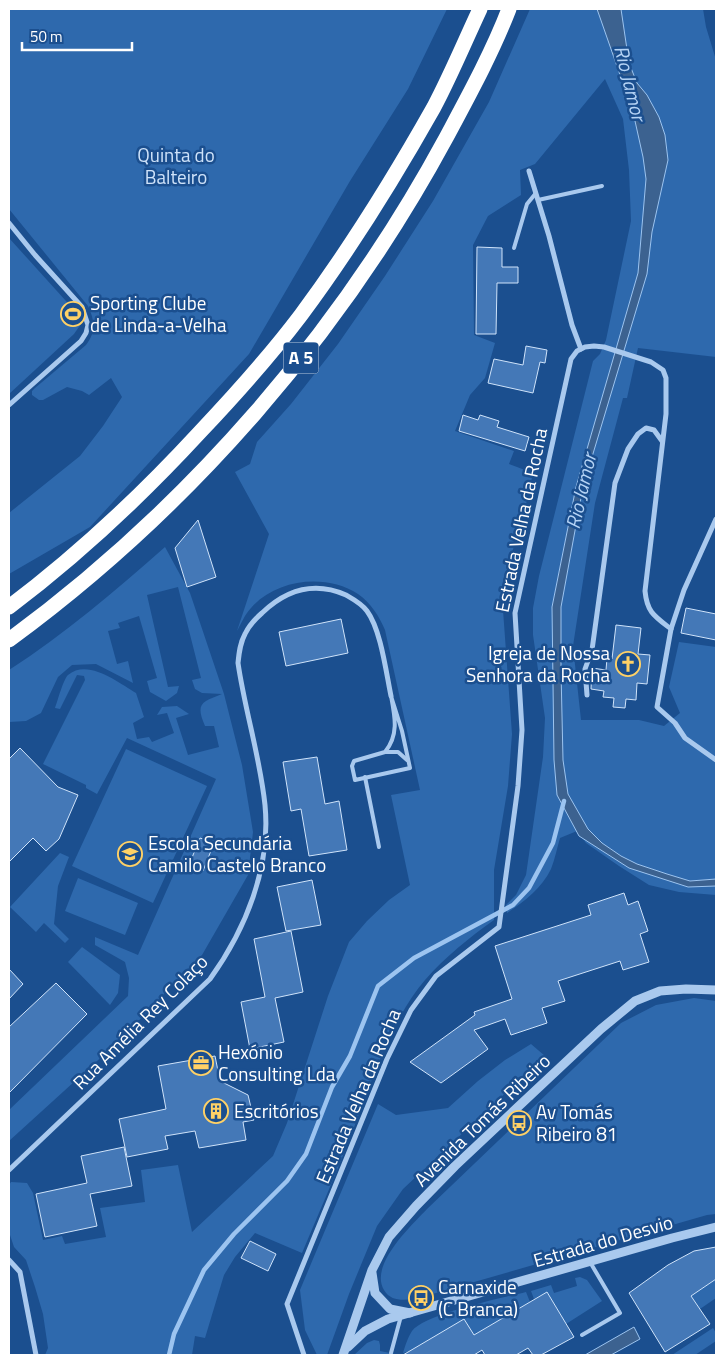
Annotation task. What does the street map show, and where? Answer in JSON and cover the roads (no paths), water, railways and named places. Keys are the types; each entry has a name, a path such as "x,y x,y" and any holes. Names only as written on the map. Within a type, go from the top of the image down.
{"highway":[{"name":"A 5","path":"9,607 51,575 82,548 157,478 223,408 301,315 361,227 435,105 480,9"},
{"name":"A 5","path":"9,640 90,578 138,534 210,462 272,394 309,348 388,237 426,173 472,91 509,9"}],"street":[{"path":"529,171 572,325 581,349 594,346 604,347 638,357 651,362 663,370 666,378 666,414 645,590 646,604 651,612 671,629"},
{"path":"9,222 35,255 82,307 88,324 86,333 81,341 9,405"},
{"name":"Estrada Velha da Rocha","path":"304,1355 287,1304 387,1059 411,1010 436,976 498,927 518,786 522,730 515,612 571,358 581,349"},
{"path":"587,695 585,669 592,650 615,483 628,449 638,434 646,428 654,430 662,440"},
{"path":"716,519 684,590 671,629 657,707 675,723 684,738 716,760"},
{"name":"Rua Amélia Rey Colaço","path":"9,1170 210,979 234,940 248,909 258,883 264,858 266,831 265,804 241,687 238,663 240,646 245,633 254,621 270,605 285,595 299,590 322,588 353,598 366,610 372,620 378,636 391,696"},
{"name":"Avenida Tomás Ribeiro","path":"344,1352 372,1270 389,1237 455,1166 601,1029 634,1001 660,991 686,989 716,990"},
{"name":"Estrada do Desvio","path":"344,1352 365,1331 388,1319 704,1229 716,1228"},
{"path":"9,1260 20,1272 36,1355"},
{"name":"Estrada do Desvio","path":"372,1270 375,1293 390,1309 413,1313"}],"lane":[{"path":"538,200 602,186"},
{"path":"514,248 527,204 536,192"},
{"path":"385,752 394,736 396,725 391,696"},
{"path":"391,696 402,731 409,762 410,768 355,780 352,766 354,761 391,751 398,752 409,762"},
{"path":"365,777 379,847"},
{"path":"582,1335 620,1313 590,1262"},
{"path":"391,1353 401,1316"}],"water":[{"name":"Rio Jamor","path":"597,9 621,9 629,63 637,83 647,95 659,117 665,135 668,160 652,232 647,274 583,487 561,607 563,760 568,794 588,829 602,843 637,864 690,881 716,879 716,886 688,887 629,868 579,836 557,795 554,760 552,607 576,487 638,273 646,179 633,112"},
{"path":"634,1327 640,1339 611,1355 585,1355"}],"waterway":[{"path":"169,1355 174,1334 204,1270 234,1234 287,1181 306,1154 332,1087 350,1056 378,986 414,958 513,905 529,888 553,843 564,801"}],"place":[{"name":"Sporting Clube de Linda-a-Velha","path":"73,314"},
{"name":"Igreja de Nossa Senhora da Rocha","path":"628,664"},
{"name":"Escola Secundária Camilo Castelo Branco","path":"130,854"},
{"name":"Hexónio Consulting Lda","path":"201,1063"},
{"name":"Escritórios","path":"216,1111"},
{"name":"Av Tomás Ribeiro 81","path":"519,1123"},
{"name":"Carnaxide (C Branca)","path":"421,1298"}],"park label":[{"name":"Quinta do Balteiro","path":"176,166"}]}
